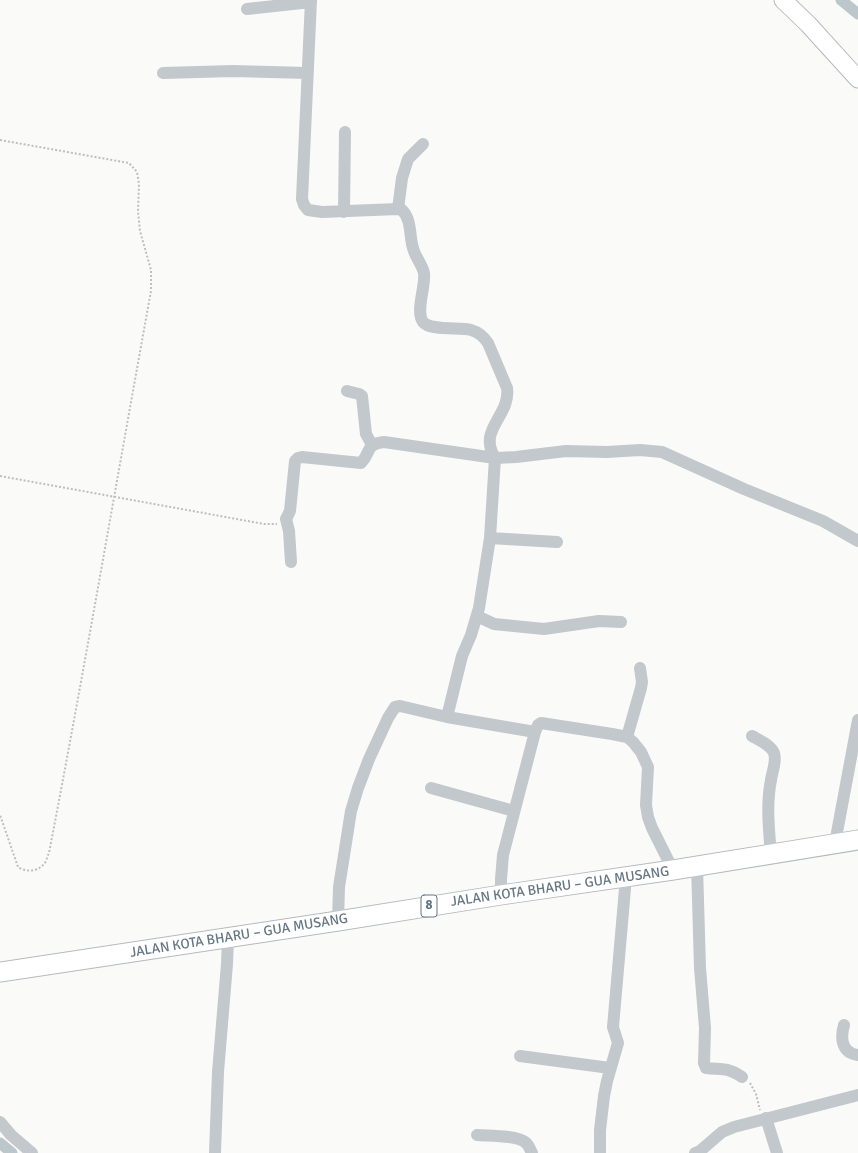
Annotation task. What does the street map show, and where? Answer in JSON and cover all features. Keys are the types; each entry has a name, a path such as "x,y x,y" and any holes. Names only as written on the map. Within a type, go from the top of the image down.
{"main road":[{"path":"783,0 808,24 858,79"},
{"name":"JALAN KOTA BHARU – GUA MUSANG","path":"0,972 673,870 858,840"}],"street":[{"path":"247,9 311,1 302,199 304,205 308,210 314,212 402,210 408,217 413,249 424,274 420,308 421,317 424,323 430,326 471,330 484,337 507,388 508,396 506,404 490,433 490,451 494,458 490,538 477,616 462,656 447,717"},
{"path":"163,74 233,71 307,73"},
{"path":"344,212 345,132"},
{"path":"398,209 402,178 408,159 423,144"},
{"path":"347,391 362,396 366,434 372,445"},
{"path":"291,562 290,531 286,519 290,511 295,462 298,458 302,457 361,463 372,445 384,442 494,458 566,451 607,452 640,450 662,452 744,489 823,521 858,541"},
{"path":"490,538 557,542"},
{"path":"477,616 494,624 544,628 599,621 621,622"},
{"path":"627,737 641,688 642,682 640,668"},
{"path":"338,921 339,887 351,811 367,766 394,707 400,706 447,717 535,732"},
{"path":"835,843 858,720"},
{"path":"501,895 503,855 535,732 538,725 541,723 627,737 641,752 648,767 646,805 648,817 673,870"},
{"path":"752,736 774,752 768,807 771,854"},
{"path":"431,788 514,811"},
{"path":"697,866 700,968 705,1022 704,1063 706,1068 726,1069 735,1072 742,1077"},
{"path":"600,1153 601,1113 610,1068 618,1042 613,1027 626,877"},
{"path":"215,1153 218,1072 228,938"},
{"path":"844,1025 842,1030 845,1047 848,1052 858,1055"},
{"path":"520,1056 610,1068"},
{"path":"695,1153 700,1151 722,1132 734,1127 858,1095"},
{"path":"766,1118 777,1153"},
{"path":"0,1122 11,1135 32,1153"},
{"path":"477,1135 516,1138 524,1141 532,1153"}],"path":[{"path":"0,140 129,163 137,172 139,184 138,211 140,231 151,270 151,291 78,703 49,853 43,866 30,871 22,870 18,867 0,815"},
{"path":"0,476 264,524 280,523 286,519"},
{"path":"742,1077 754,1089 760,1110 766,1118"}],"waterway":[{"path":"841,0 858,14"},
{"path":"0,1143 12,1153"}]}
